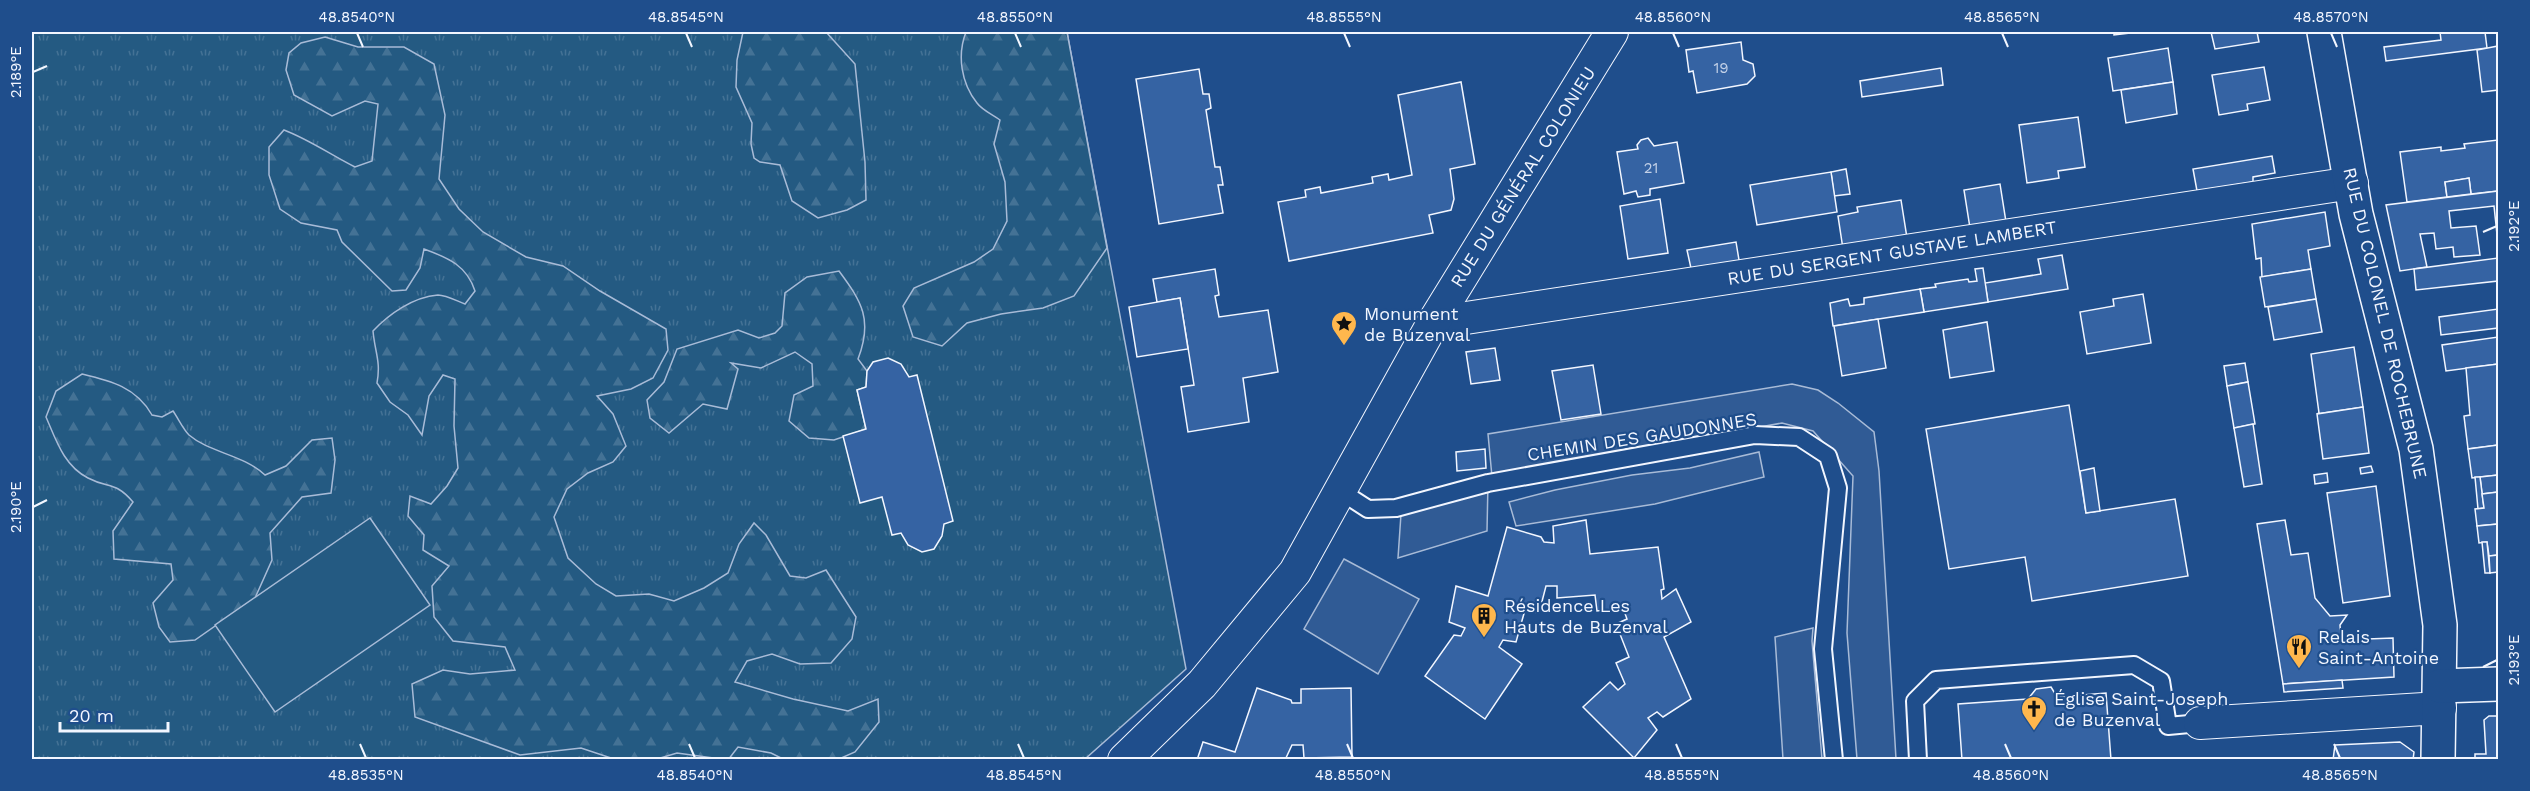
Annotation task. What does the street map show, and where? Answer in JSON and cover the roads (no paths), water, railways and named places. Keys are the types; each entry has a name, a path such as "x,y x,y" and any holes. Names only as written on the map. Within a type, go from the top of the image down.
{"street":[{"name":"RUE DU GÉNÉRAL COLONIEU","path":"1124,759 1202,684 1295,572 1433,323 1612,32"},
{"name":"RUE DU COLONEL DE ROCHEBRUNE","path":"2324,32 2356,214 2416,449 2440,625 2438,759"},
{"name":"RUE DU SERGENT GUSTAVE LAMBERT","path":"1433,323 2352,183"},
{"path":"2200,723 2440,697 2499,684"}],"lane":[{"name":"CHEMIN DES GAUDONNES","path":"1340,491 1368,509 1396,508 1488,483 1755,435 1799,437 1828,456 1838,488 1823,649 1834,759"},
{"path":"1918,759 1915,701 1936,680 2134,665 2162,681 2168,726 2200,723"}],"place":[{"name":"Monument de Buzenval","path":"1344,347"},
{"name":"Résidence Les Hauts de Buzenval","path":"1484,639"},
{"name":"Relais Saint-Antoine","path":"2299,670"},
{"name":"Église Saint-Joseph de Buzenval","path":"2034,732"}]}
